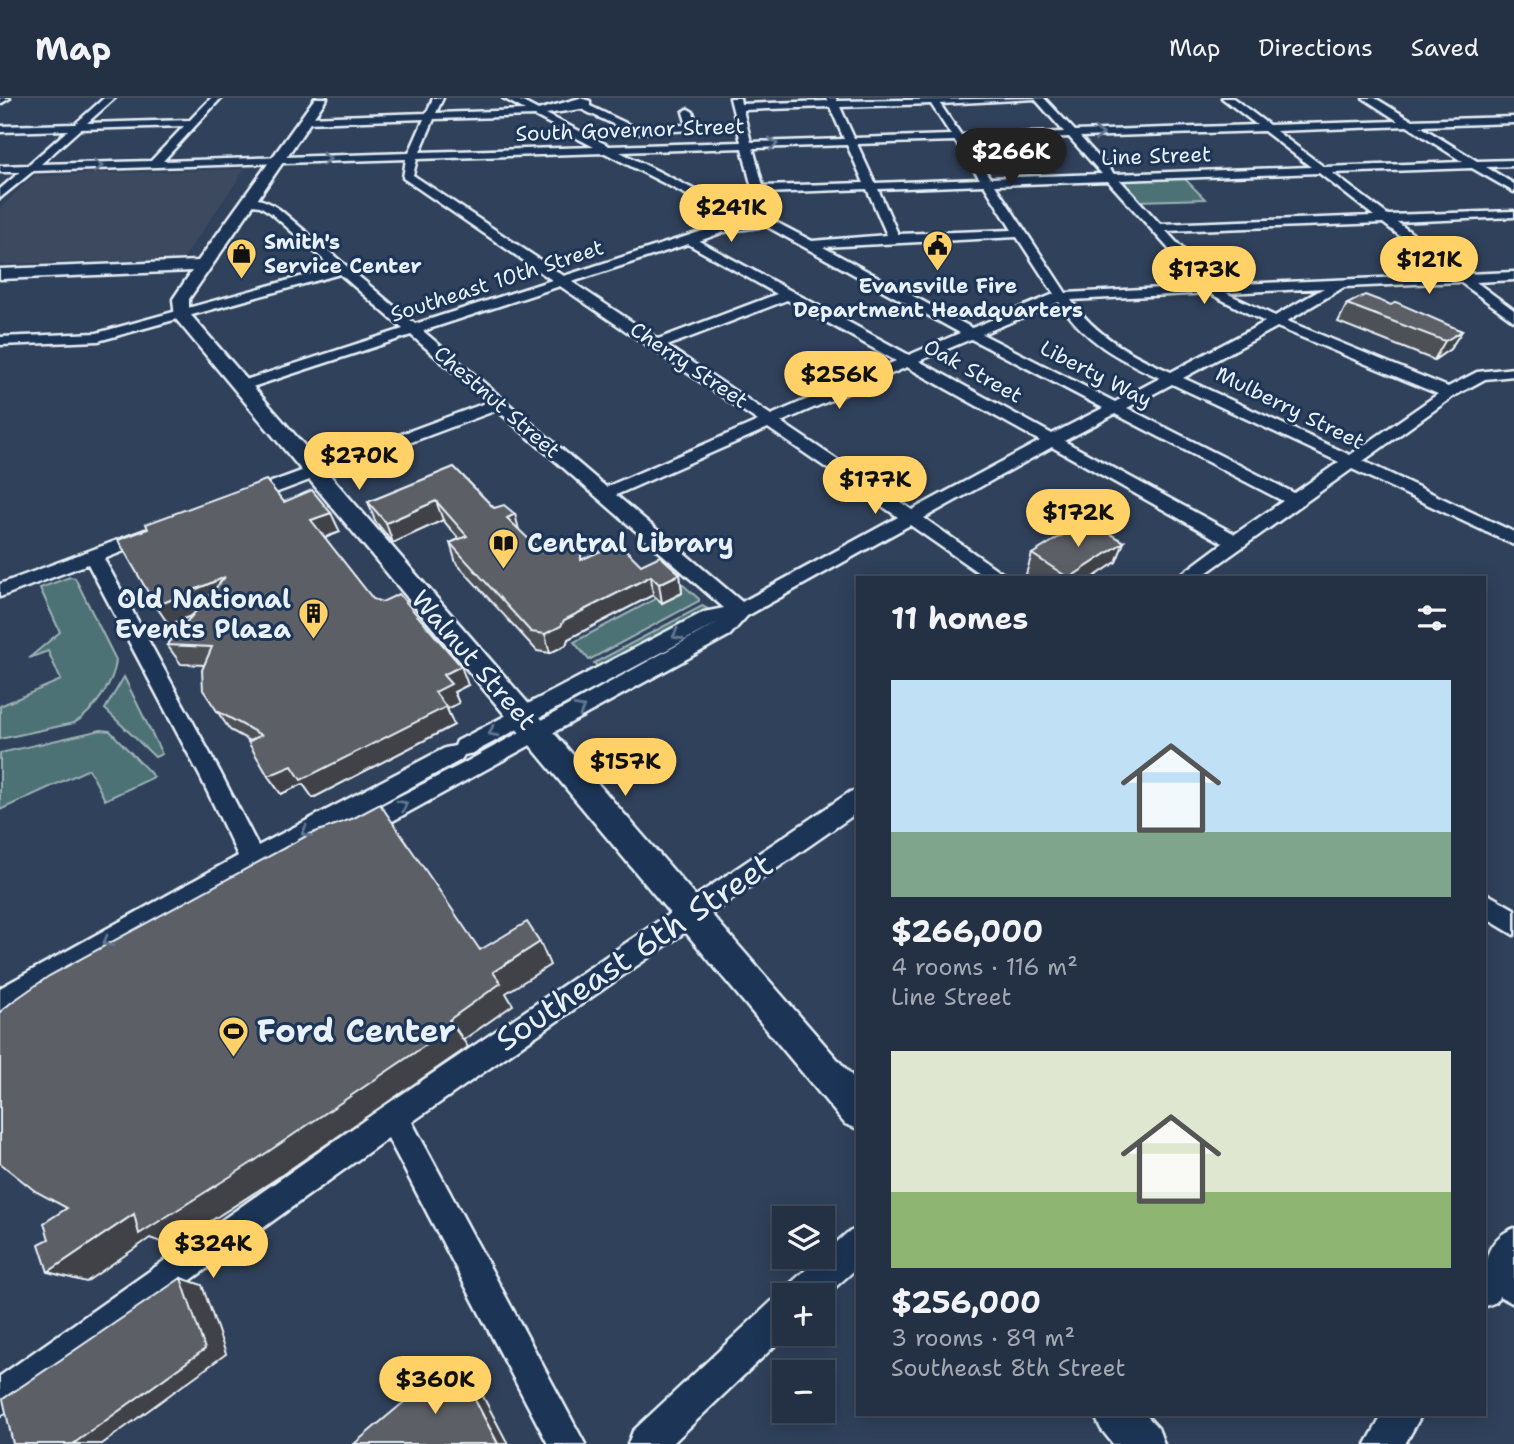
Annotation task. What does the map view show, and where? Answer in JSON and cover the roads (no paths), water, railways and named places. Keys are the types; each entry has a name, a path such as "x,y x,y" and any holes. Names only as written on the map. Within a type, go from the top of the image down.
{"main road":[{"path":"181,314 181,299 321,98"},
{"path":"0,274 203,266"},
{"name":"Walnut Street","path":"181,314 856,1109"},
{"path":"1118,1416 1142,1444"}],"street":[{"path":"0,195 110,98"},
{"path":"155,164 216,98"},
{"path":"412,156 438,98"},
{"name":"Line Street","path":"508,98 696,195 718,199 871,186 1514,163"},
{"path":"768,222 736,103 1031,98"},
{"path":"1039,98 1211,289 1275,321 1449,393"},
{"path":"1227,98 1514,317"},
{"path":"1368,98 1514,188"},
{"name":"Mulberry Street","path":"933,100 1079,322 1091,334 1108,346 1514,539"},
{"path":"833,101 894,238"},
{"path":"306,120 534,113 573,103 636,130 690,128 692,125 687,105"},
{"name":"South Governor Street","path":"0,169 1514,120"},
{"path":"0,129 193,124"},
{"name":"Cherry Street","path":"412,156 407,176 997,576"},
{"name":"Chestnut Street","path":"250,202 268,205 740,611"},
{"path":"1155,228 1514,214"},
{"name":"Southeast 10th Street","path":"240,386 689,240 731,227 768,222"},
{"name":"Liberty Way","path":"768,222 971,332 1296,501"},
{"path":"808,245 894,238 1021,233"},
{"name":"Oak Street","path":"689,240 1235,542"},
{"path":"0,341 98,337 343,269"},
{"path":"604,494 1050,299 1063,296 1514,276"},
{"path":"0,1002 257,871 530,725 723,629 740,611 1342,283"},
{"path":"658,344 790,294"},
{"path":"1188,576 1449,393 1482,375 1514,372"},
{"path":"223,506 498,404"},
{"path":"0,591 167,527"},
{"path":"93,556 212,778 257,871"},
{"name":"Southeast 6th Street","path":"0,1397 393,1117 856,800"},
{"path":"0,1028 257,871"},
{"path":"1486,904 1514,923"},
{"path":"393,1117 567,1444"},
{"path":"1498,1282 1514,1244"},
{"path":"816,1283 856,1246"},
{"path":"646,1444 772,1324"},
{"path":"1384,1444 1403,1416"}],"place":[{"name":"Evansville Fire Department Headquarters","path":"938,273"},
{"name":"Smith's Service Center","path":"241,281"},
{"name":"Central Library","path":"504,570"},
{"name":"Old National Events Plaza","path":"314,641"},
{"name":"Ford Center","path":"234,1058"}]}
